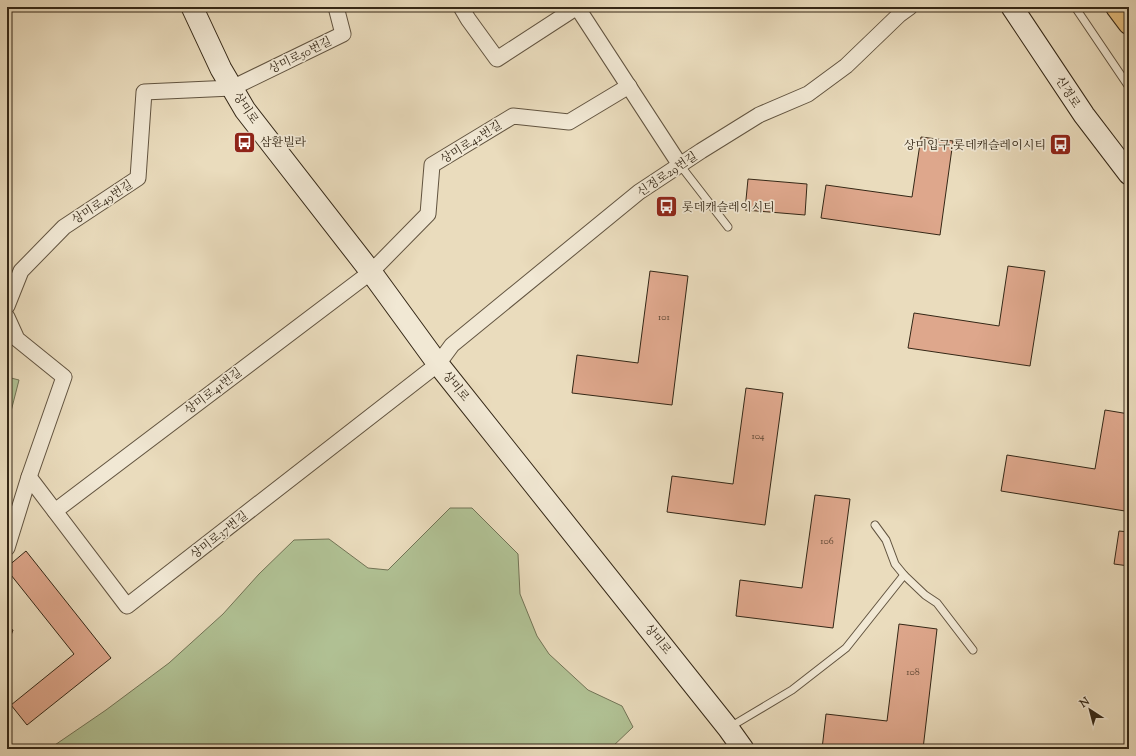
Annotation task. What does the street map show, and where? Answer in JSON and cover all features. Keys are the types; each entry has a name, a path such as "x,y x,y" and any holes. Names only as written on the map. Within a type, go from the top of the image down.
{"highway":[{"path":"1117,7 1129,23"}],"street":[{"name":"상미로","path":"192,7 221,69 245,110 371,272 438,364 728,728 743,749"},
{"name":"상미로50번길","path":"232,88 343,34 336,7"},
{"path":"461,7 497,59 577,7 680,165"},
{"name":"신정로29번길","path":"438,364 452,345 639,192 759,115 808,94 846,66 899,14 910,7"},
{"name":"신정로","path":"1012,7 1084,115 1129,174"},
{"name":"상미로42번길","path":"371,272 428,214 432,165 512,116 569,122 629,86"},
{"name":"상미로49번길","path":"7,306 21,271 64,227 138,178 144,92 232,88"},
{"name":"상미로41번길","path":"55,511 371,272"},
{"path":"7,317 17,339 64,377 7,548"},
{"name":"상미로37번길","path":"30,477 127,606 438,364"}],"lane":[{"path":"1075,7 1129,87"},
{"path":"680,165 728,228"},
{"path":"875,525 886,540 895,564 925,595 937,603 973,650"},
{"path":"728,728 792,690 846,648 904,575"}],"green space":[{"path":"7,377 19,380 7,427"},
{"path":"450,508 472,508 518,554 520,594 537,636 549,654 588,690 622,706 633,727 610,749 49,749 106,710 169,663 223,614 259,574 294,540 329,539 368,568 388,570"}],"building":[{"path":"921,137 953,141 940,235 821,218 826,185 912,197"},
{"path":"748,179 807,184 805,215 745,210"},
{"path":"1008,266 1045,271 1030,366 908,348 914,313 999,326"},
{"path":"650,271 688,276 672,405 572,393 577,355 638,363"},
{"path":"746,388 783,393 765,525 667,512 672,476 733,484"},
{"path":"1105,410 1129,414 1129,487 1125,511 1001,491 1007,455 1095,469"},
{"path":"815,495 850,499 833,628 736,616 740,580 802,588"},
{"path":"1119,531 1129,532 1129,566 1114,564"},
{"path":"26,551 111,658 27,725 11,705 74,654 7,570 7,567"},
{"path":"899,624 937,629 923,749 822,749 826,714 887,721"},
{"path":"7,628 13,630 7,646"}],"place":[{"name":"삼환빌라","path":"245,142"},
{"name":"상미입구.롯데캐슬레이시티","path":"1061,145"},
{"name":"롯데캐슬레이시티","path":"667,207"}]}
